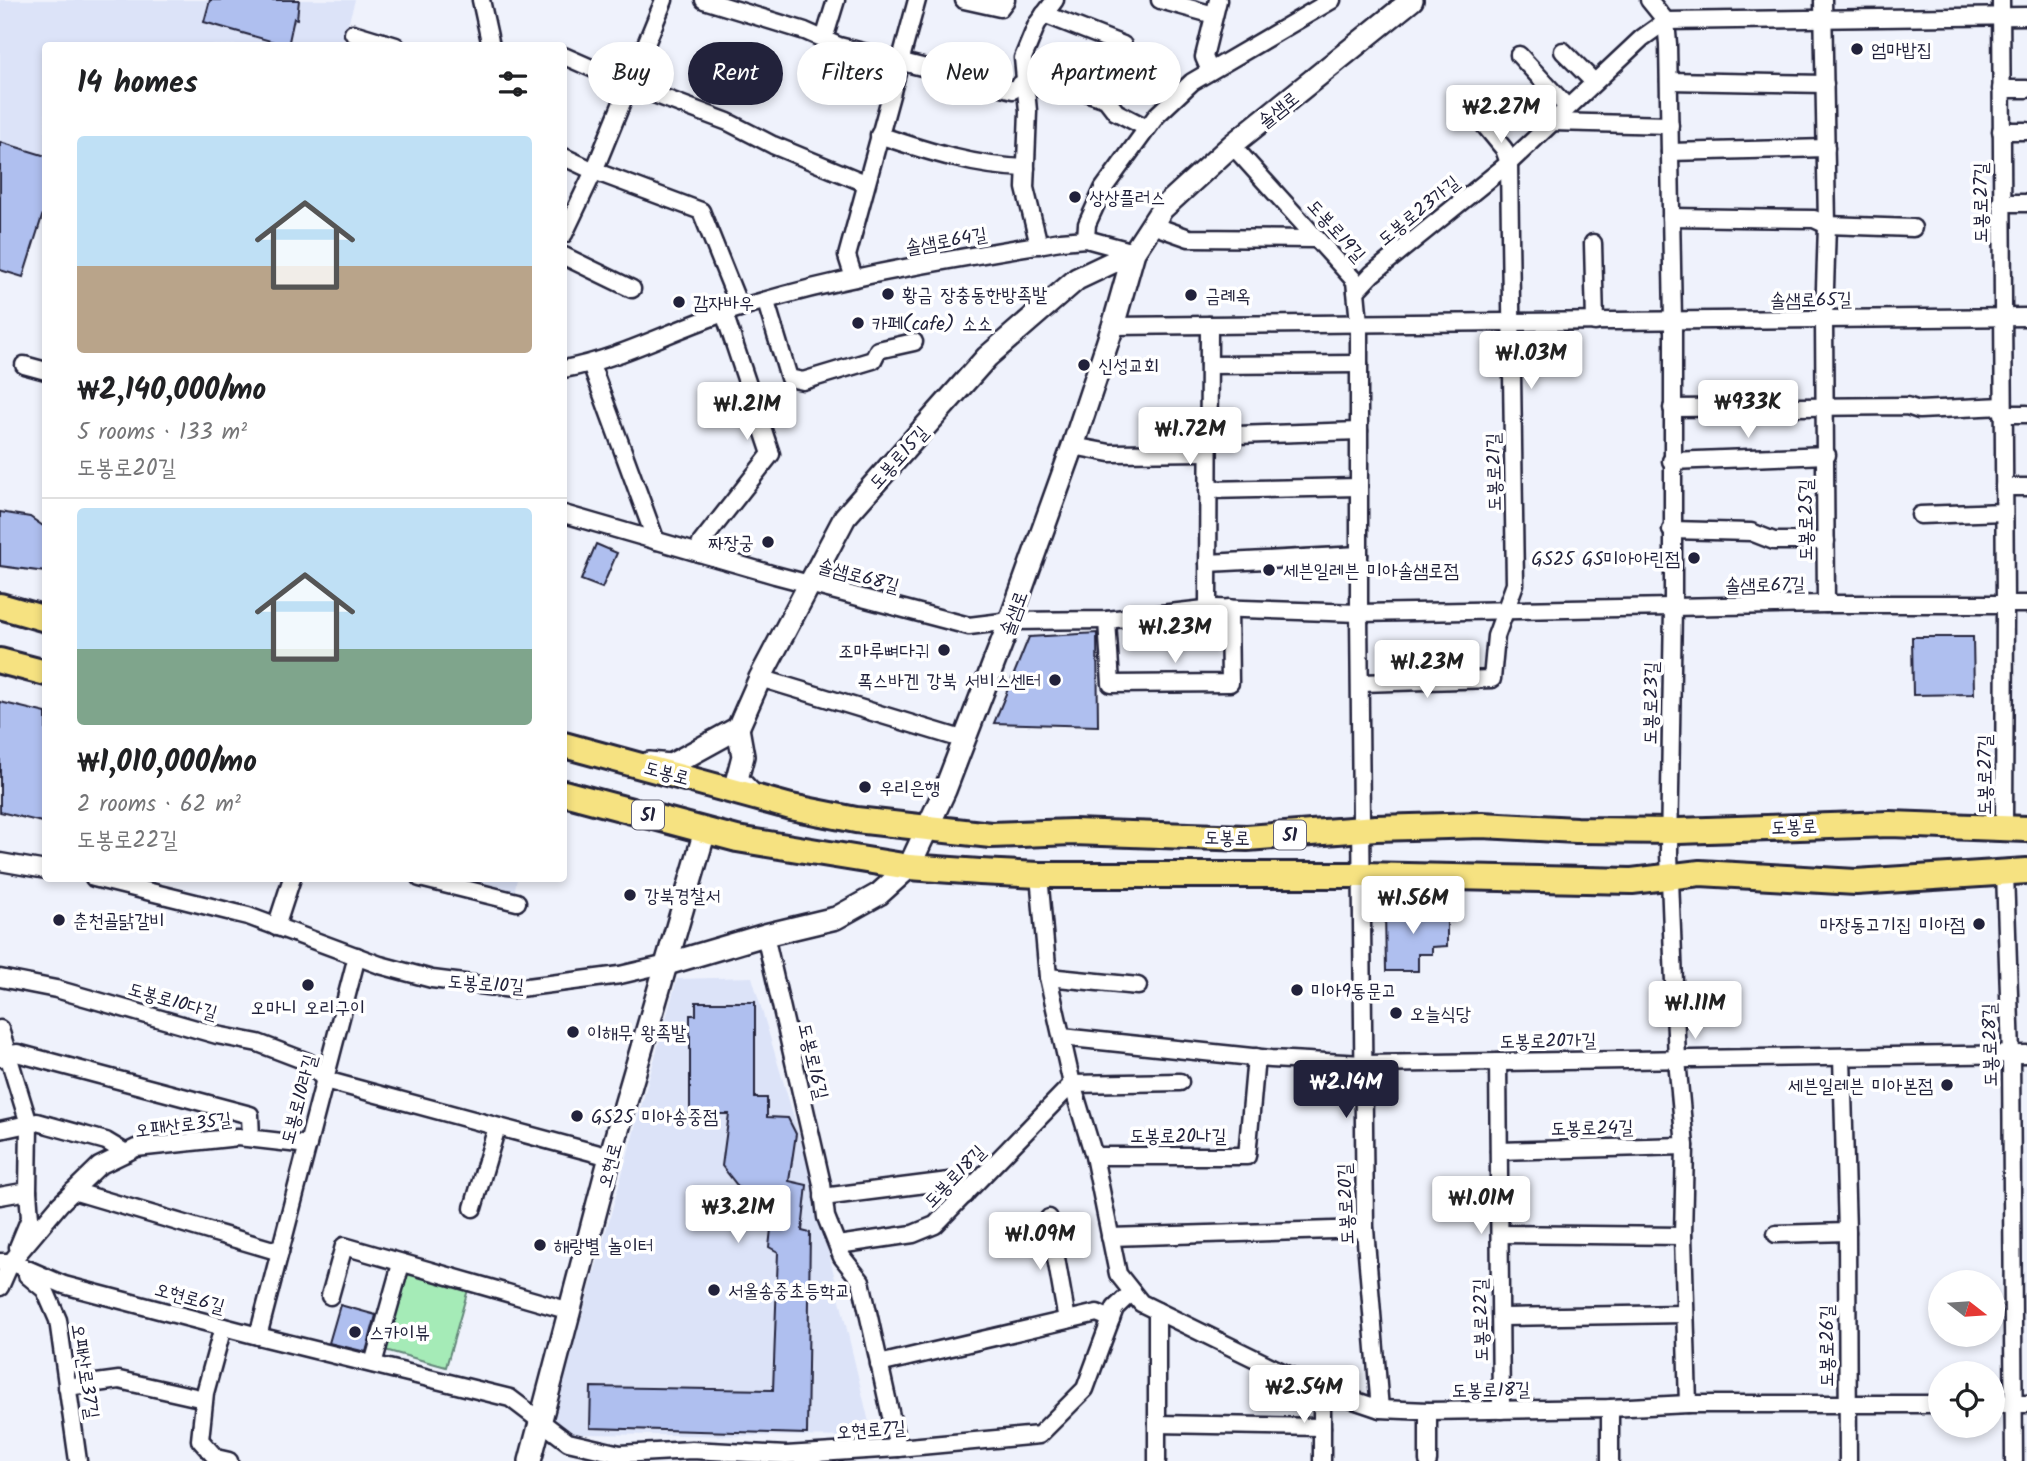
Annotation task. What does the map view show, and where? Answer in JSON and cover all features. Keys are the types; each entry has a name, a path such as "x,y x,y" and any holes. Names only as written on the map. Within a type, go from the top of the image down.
{"main road":[{"name":"솔샘로","path":"909,867 965,740 1010,621 1073,446 1113,326 1134,252 1162,209 1232,145 1412,0"},
{"name":"도봉로15길","path":"738,728 760,678 845,517 987,357 1077,279 1134,252"},
{"path":"0,606 42,618"},
{"path":"0,661 42,672"},
{"path":"626,761 671,765 738,728 743,756 737,779 755,798"},
{"name":"도봉로","path":"567,746 755,798 856,820 991,835 1073,832 1247,838 1482,825 1670,831 1889,824 2016,828"},
{"name":"도봉로","path":"567,794 764,844 909,867 1039,875 1362,875 1632,881 1700,873 1856,882 2016,872"},
{"name":"오현로","path":"530,1461 610,1157 705,831"},
{"name":"도봉로10길","path":"667,964 765,935 836,918 879,894 909,867"}],"street":[{"path":"481,0 490,42"},
{"path":"647,42 664,0"},
{"path":"704,0 805,31 830,42"},
{"path":"824,39 836,0"},
{"path":"905,42 917,0"},
{"path":"964,0 1000,8 1006,0"},
{"path":"1039,245 1025,188 1028,111 1023,58 1037,23 1055,0"},
{"path":"1160,0 1216,8 1204,57 1210,71"},
{"path":"1086,239 1087,224 1103,189 1147,128 1192,82 1332,0"},
{"path":"1649,0 1666,21 1824,18 2001,8 2027,16"},
{"name":"도봉로25길","path":"1824,0 1827,225 1824,320 1826,604"},
{"name":"도봉로27길","path":"2001,8 2005,604 2016,828"},
{"path":"1044,14 1113,42"},
{"name":"도봉로23길","path":"1666,21 1672,321 1670,876"},
{"name":"도봉로23가길","path":"1356,291 1372,274 1508,163 1642,38 1666,21"},
{"path":"353,33 383,42"},
{"path":"1563,51 1594,82"},
{"path":"1519,55 1567,107"},
{"path":"567,57 588,67"},
{"path":"907,64 1013,90 1034,74 1105,99 1116,112 1147,128"},
{"path":"1669,81 1825,85"},
{"path":"2001,89 2027,89"},
{"path":"1463,99 1504,149 1508,163"},
{"path":"674,101 729,122 774,145 865,183"},
{"path":"567,228 622,105"},
{"path":"854,278 847,256 888,105"},
{"path":"1552,122 1670,125"},
{"path":"2001,131 2027,131"},
{"path":"879,135 914,147 996,167 1026,169"},
{"name":"도봉로19길","path":"1232,145 1355,281 1359,323 1359,613 1363,830"},
{"path":"1670,152 1826,148"},
{"path":"567,158 701,211 740,309"},
{"name":"도봉로21길","path":"1504,611 1515,584 1508,163"},
{"path":"2001,203 2027,203"},
{"path":"1671,217 1814,219 1827,225 1913,228"},
{"path":"1152,225 1189,238 1316,239"},
{"name":"솔샘로64길","path":"567,368 591,364 724,313 854,278 1086,239 1134,252"},
{"path":"1593,243 1595,322"},
{"path":"567,257 632,289"},
{"path":"766,302 789,378 803,381 873,360 878,350 914,342"},
{"path":"698,553 701,543 771,454 724,313"},
{"name":"솔샘로65길","path":"1113,326 2027,317"},
{"path":"1208,608 1209,325"},
{"path":"591,364 656,541"},
{"path":"1209,365 1359,364"},
{"path":"24,365 42,370"},
{"path":"1672,408 1907,406 1919,410 2003,410 2027,414"},
{"path":"1073,446 1110,453 1359,431"},
{"path":"1671,461 1827,455"},
{"path":"1208,490 1359,487"},
{"path":"2004,487 2027,487"},
{"path":"1920,515 2004,512"},
{"name":"솔샘로68길","path":"567,515 969,626 1010,621"},
{"path":"1671,530 1751,533 1774,541 1826,541"},
{"path":"1208,563 1359,555"},
{"name":"솔샘로67길","path":"1010,621 1107,620 1208,608 1359,613 1826,604 2027,604"},
{"path":"1107,620 1111,684 1230,683 1229,608"},
{"path":"1361,683 1492,679 1496,636 1504,611"},
{"path":"760,678 965,740"},
{"name":"도봉로20길","path":"1363,830 1365,1229 1380,1409"},
{"path":"0,862 42,869"},
{"name":"도봉로28길","path":"2014,1461 2020,1404 2016,872"},
{"name":"도봉로18길","path":"1039,875 1048,977 1072,1084 1094,1156 1118,1275 1141,1303 1322,1389 1380,1409 1428,1411 1688,1404 1928,1404"},
{"path":"1670,876 1677,1059 1685,1146 1683,1236 1688,1404"},
{"name":"도봉로10길","path":"110,882 248,916 357,956 432,979 512,989 620,975 667,964"},
{"path":"276,927 291,882"},
{"path":"436,882 517,902"},
{"name":"도봉로16길","path":"765,935 826,1217 842,1257 860,1280 898,1448"},
{"name":"도봉로10라길","path":"258,1336 357,956"},
{"path":"1048,977 1138,986"},
{"name":"도봉로10다길","path":"0,978 56,989 217,1035 258,1043 308,1062 325,1080"},
{"path":"0,1029 4,1057 29,1124 30,1218 6,1262"},
{"path":"1062,1037 1256,1057 1363,1064"},
{"path":"4,1057 17,1053 250,1115 251,1138"},
{"name":"도봉로20가길","path":"1363,1064 2019,1054"},
{"name":"도봉로20나길","path":"1094,1156 1247,1156 1256,1057"},
{"name":"도봉로26길","path":"1842,1057 1847,1232 1848,1461"},
{"name":"도봉로22길","path":"1498,1062 1502,1410"},
{"path":"325,1080 610,1157"},
{"path":"1072,1084 1180,1082"},
{"name":"도봉로18길","path":"838,1245 913,1234 935,1225 1072,1084"},
{"path":"0,1130 37,1122 106,1141 126,1153"},
{"path":"473,1208 497,1127"},
{"name":"오패산로35길","path":"0,1287 6,1262 73,1191 99,1166 136,1148 238,1137 308,1145"},
{"name":"도봉로24길","path":"1499,1151 1685,1146"},
{"path":"823,1197 949,1181 965,1195"},
{"path":"0,1196 28,1191"},
{"path":"73,1191 280,1252"},
{"path":"1049,1218 1067,1320"},
{"path":"1110,1237 1365,1229"},
{"path":"1776,1234 1847,1232"},
{"path":"1500,1234 1683,1236"},
{"path":"330,1296 344,1246 570,1311"},
{"name":"오현로6길","path":"6,1262 64,1285 510,1398 540,1420"},
{"name":"오패산로37길","path":"6,1262 45,1290 58,1320 78,1461"},
{"path":"373,1364 401,1264"},
{"name":"오현로7길","path":"540,1420 568,1442 621,1454 692,1450 786,1455 898,1448 1039,1434 1085,1389 1115,1308 1132,1292"},
{"path":"1157,1311 1157,1461"},
{"path":"879,1364 1097,1313 1111,1319"},
{"path":"1502,1317 1685,1314"},
{"path":"223,1327 204,1399 200,1440 216,1458 229,1461"},
{"path":"67,1387 119,1380 204,1399"},
{"path":"1322,1389 1322,1461"},
{"path":"1610,1408 1610,1461"},
{"path":"1428,1411 1428,1461"},
{"path":"1157,1424 1322,1427"}],"shaded area":[{"path":"0,0 355,0 343,42 42,42 42,214 0,201"},
{"path":"449,882 516,882 514,893"},
{"name":"서울송중초등학교","path":"752,977 807,1161 871,1431 865,1437 573,1434 553,1419 677,979"}],"green space":[{"path":"410,1267 469,1286 446,1367 385,1350"}],"building":[{"path":"210,0 299,0 297,19 294,18 289,42 274,42 204,22"},
{"path":"0,142 42,155 42,217 23,277 0,270"},
{"path":"0,512 30,517 42,525 42,571 0,566"},
{"path":"596,544 617,553 602,588 581,580"},
{"name":"폭스바겐 강북 서비스센터","path":"1097,633 1098,726 994,723 1029,637"},
{"path":"1912,637 1973,637 1974,694 1913,695"},
{"path":"0,702 42,712 42,822 0,812"},
{"path":"1447,909 1447,946 1432,947 1432,954 1418,954 1418,971 1386,971 1385,910"},
{"path":"696,1002 755,1002 755,1098 767,1098 767,1117 788,1118 796,1134 789,1181 807,1185 802,1231 810,1233 807,1434 590,1428 591,1387 773,1390 778,1252 769,1247 775,1194 740,1189 722,1166 729,1114 690,1114 690,1015 696,1015"},
{"name":"스카이뷰","path":"340,1305 376,1315 366,1352 329,1343"}],"place":[{"name":"엄마밥집","path":"1857,49"},
{"name":"상상플러스","path":"1075,197"},
{"name":"황금 장충동한방족발","path":"888,294"},
{"name":"금례옥","path":"1191,295"},
{"name":"감자바우","path":"679,302"},
{"name":"카페(cafe) 소소","path":"858,323"},
{"name":"신성교회","path":"1084,365"},
{"name":"짜장궁","path":"768,542"},
{"name":"GS25 GS미아아린점","path":"1694,558"},
{"name":"세븐일레븐 미아솔샘로점","path":"1269,570"},
{"name":"조마루뼈다귀","path":"944,650"},
{"name":"폭스바겐 강북 서비스센터","path":"1055,680"},
{"name":"우리은행","path":"865,787"},
{"name":"강북경찰서","path":"630,895"},
{"name":"춘천골닭갈비","path":"59,920"},
{"name":"마장동고기집 미아점","path":"1979,924"},
{"name":"오마니 오리구이","path":"308,985"},
{"name":"미아9동문고","path":"1297,990"},
{"name":"오늘식당","path":"1396,1013"},
{"name":"이해무 왕족발","path":"573,1032"},
{"name":"세븐일레븐 미아본점","path":"1947,1085"},
{"name":"GS25 미아송중점","path":"577,1116"},
{"name":"해랑별 놀이터","path":"540,1245"},
{"name":"서울송중초등학교","path":"714,1290"},
{"name":"스카이뷰","path":"355,1332"}]}
